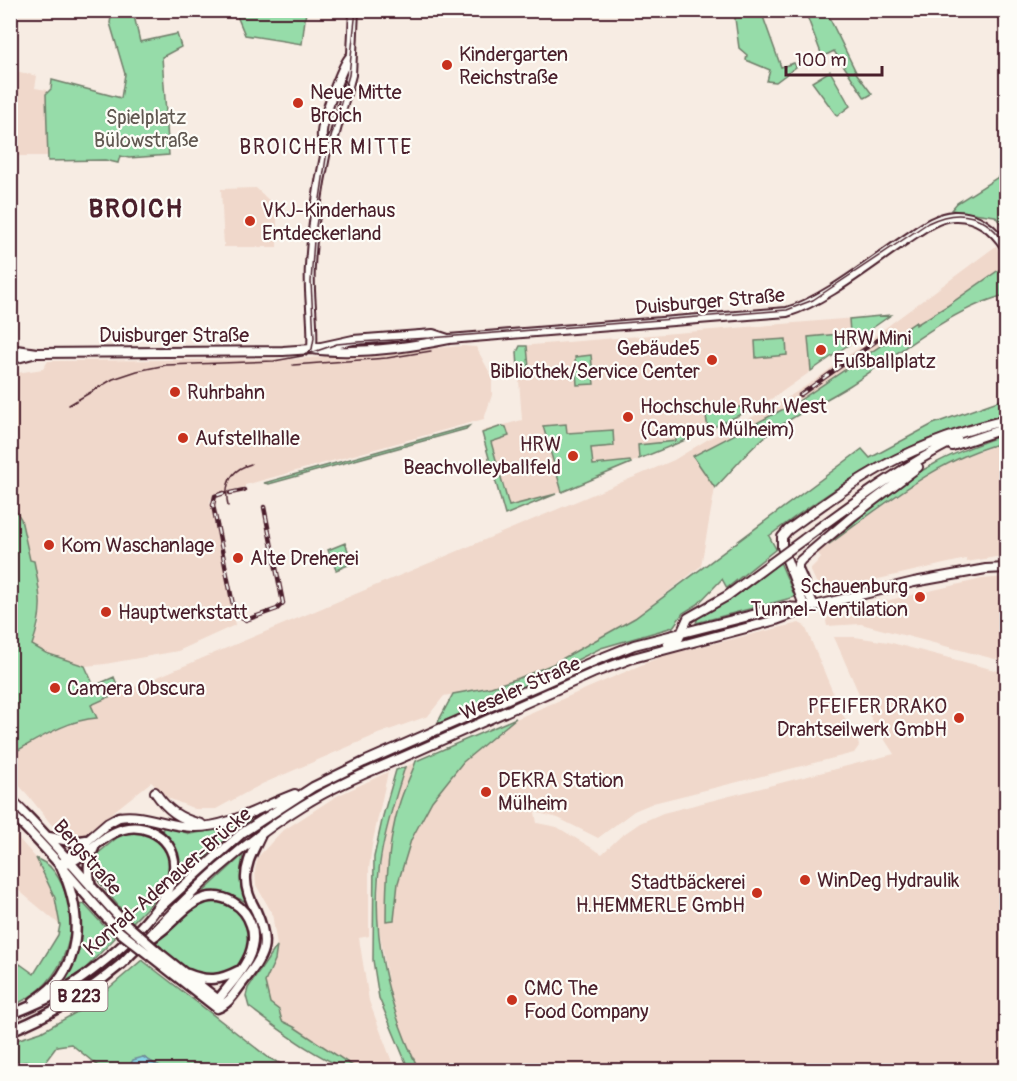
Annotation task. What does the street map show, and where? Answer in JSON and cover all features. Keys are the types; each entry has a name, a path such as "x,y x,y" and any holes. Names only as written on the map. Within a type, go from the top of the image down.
{"main road":[{"path":"312,349 310,265 326,151 334,137 350,80 354,10"},
{"path":"326,151 321,136 324,123 343,66 351,56"},
{"name":"Duisburger Straße","path":"10,349 37,353 283,351 312,349 353,340 433,334 449,339 788,312 814,301 929,224 941,219 964,216 975,219 986,224 1006,248"},
{"name":"Duisburger Straße","path":"10,360 37,353"},
{"path":"809,607 782,547 782,537 788,530 863,477 895,460 930,444 1006,420"},
{"path":"666,648 669,643 679,638 687,618 727,596 866,494 937,449 986,425"},
{"path":"905,470 970,439 1006,428"},
{"path":"809,607 798,569 801,560 853,516 928,459"},
{"name":"Weseler Straße","path":"262,832 303,805 354,779 593,673 633,658 776,620 809,607 926,580 986,569 1006,568"},
{"name":"Weseler Straße","path":"313,787 364,762 634,645 784,608 809,607"},
{"path":"69,860 89,839 119,817 132,815 192,827 208,826 236,819 313,787"},
{"name":"Konrad-Adenauer-Brücke","path":"10,1015 49,999 77,982 119,947 242,833 313,787"},
{"path":"155,792 173,813 208,826"},
{"name":"Bergstraße","path":"10,799 49,837 91,888 155,954 220,1005"},
{"name":"Bergstraße","path":"10,813 26,827 120,932 182,971 220,1005"},
{"path":"61,866 95,846 113,832 127,828 142,828 153,832 162,839 174,858 175,870 157,910"},
{"path":"220,1005 259,961 264,948 264,930 249,897 246,880 248,863 262,832"},
{"name":"Konrad-Adenauer-Brücke","path":"10,1031 74,999 106,976 139,947 211,874 262,832"},
{"path":"49,837 74,842 89,839"},
{"path":"91,888 88,859 95,846"},
{"name":"B 223","path":"10,1015 40,997 62,973 70,957 76,937 77,915 61,866"},
{"name":"B 223","path":"139,947 164,929 189,906 208,897 224,898 238,905 243,911 254,936 251,954 241,969"},
{"path":"220,1005 241,969"},
{"path":"182,971 211,980 222,979 241,969"}],"shaded area":[{"path":"11,70 37,76 35,88 47,90 48,156 11,156 10,121 12,115 10,108 13,108 15,99 11,99"},
{"name":"VKJ-Kinderhaus Entdeckerland","path":"256,188 277,208 277,247 224,247 221,189"},
{"path":"996,246 1006,261 1006,265 947,306 793,409 693,456 715,488 701,566 635,618 553,664 491,687 444,696 428,716 378,734 262,784 216,809 195,809 168,798 151,782 85,834 71,837 55,829 11,777 11,754 55,730 96,718 91,705 674,460 710,438 776,405 815,380"},
{"name":"Hochschule Ruhr West (Campus Mülheim)","path":"891,315 764,403 688,439 505,515 482,431 522,420 517,354 520,346"},
{"path":"462,346 476,347 492,377 492,395 484,419 214,494 210,501 235,625 178,651 85,666 46,653 32,645 39,627 40,591 34,562 30,561 21,519 11,503 10,374 43,369 48,361 295,359"},
{"path":"1006,442 1006,561 996,557 967,562 966,559 826,591 817,584 810,569 821,558 818,553 828,545 917,482 959,458"},
{"path":"1006,577 1006,662 861,624 827,626 826,621 829,616 872,604 982,579"},
{"path":"799,623 805,626 841,712 857,738 859,746 854,753 653,803 634,811 598,838 558,818 535,812 537,823 557,827 602,854 621,836 640,823 663,813 894,754 867,712 834,637 855,637 888,642 1006,673 1006,1070 419,1070 405,1042 391,1002 377,916 381,858 389,820 405,767 662,656"},
{"path":"388,772 369,869 369,936 359,938 369,1001 395,1070 359,1070 294,1027 281,1021 255,994 274,960 277,946 272,913 256,885 255,870 258,857 281,832 335,797"},
{"path":"10,829 36,858 55,898 60,925 11,884"}],"green space":[{"name":"Spielplatz Bülowstraße","path":"112,11 133,11 140,42 177,34 181,47 162,57 169,155 129,158 120,156 118,163 105,160 48,161 46,94 51,89 52,80 121,98 125,74 110,23"},
{"path":"235,11 306,11 302,44 245,35"},
{"path":"734,11 761,11 781,67 794,63 796,67 776,82 767,81 770,70 746,60 747,55 739,48"},
{"path":"805,11 826,11 857,74 872,94 865,98 834,51 824,56 821,53"},
{"path":"830,71 850,106 837,116 812,82"},
{"path":"1006,172 1006,231 995,216 951,210 957,203"},
{"path":"1006,265 1006,295 965,310 924,334 849,386 769,433 715,488 693,456 797,402 916,322 916,325 947,306"},
{"path":"891,315 811,371 808,337 850,333 849,319"},
{"path":"786,339 787,355 756,358 755,341"},
{"path":"520,346 527,346 529,368 518,369 517,352"},
{"path":"591,355 594,384 577,385 575,357"},
{"path":"1006,398 1006,414 962,427 899,452 823,498 769,536 776,549 727,588 722,579 698,604 683,613 673,627 601,648 537,680 437,724 453,694 491,687 553,664 635,618 862,449 870,458 933,424"},
{"path":"725,406 725,408 758,406 708,430 705,408"},
{"path":"566,424 567,433 613,430 614,446 591,448 593,465 630,461 631,463 562,492 543,426"},
{"path":"469,426 466,429 269,484 264,483"},
{"path":"502,426 506,427 509,436 491,442 509,506 556,494 505,515 482,433"},
{"path":"1006,434 1006,442 981,449 935,471 891,499 828,545 879,502 920,472 952,455"},
{"path":"688,435 688,439 639,459 638,445 676,441 676,436"},
{"path":"11,503 21,519 30,560 34,561 38,584 40,613 32,645 46,653 85,666 94,686 114,677 120,692 91,705 97,718 74,722 11,754"},
{"path":"345,543 353,563 336,570 328,550"},
{"path":"780,562 795,597 696,623 698,617 731,599"},
{"path":"516,718 463,762 432,801 411,840 398,883 394,920 386,921 387,877 392,834 401,799 416,761"},
{"path":"405,767 383,844 377,911 379,939 390,993 419,1070 409,1070 379,998 373,960 374,857 396,770"},
{"path":"256,815 214,849 174,888 179,857 173,844 161,831 165,826 190,834 220,829"},
{"path":"128,833 144,834 157,840 169,860 170,870 162,889 132,923 99,882 93,866 96,855 119,836"},
{"path":"243,855 241,878 246,902 213,892 201,894"},
{"path":"36,858 50,866 65,892 69,910 68,945 62,961 41,988 11,1006 11,977 20,964 34,974 58,935 60,925 55,898"},
{"path":"208,901 225,903 234,908 245,922 247,931 245,957 233,970 217,976 202,976 192,972 156,943 190,908"},
{"path":"84,904 115,938 84,970 68,980 64,978 78,943 80,925 78,905"},
{"path":"277,946 275,960 265,982 270,1003 279,1010 282,1021 359,1070 347,1068 318,1055 249,1007 246,996 248,988"},
{"path":"142,960 269,1058 293,1070 165,1070 143,1057 129,1067 130,1070 103,1070 71,1044 57,1046 40,1069 28,1061 20,1063 30,1070 11,1070 10,1042 41,1032 88,1006"}],"water":[{"path":"143,1057 165,1070 130,1070 129,1067 133,1060"}],"tram line":[{"path":"306,356 312,349 314,338 311,282 314,240 327,151 349,75 356,10"},
{"path":"69,405 113,379 166,365 274,361 302,356 337,344 358,342 787,310 813,300 928,223 951,215 962,215 981,221 999,235 1006,245"},
{"path":"293,365 387,358 431,351"},
{"path":"228,506 227,492 230,480 238,470 251,464"},
{"path":"10,482 14,487"}],"railway":[{"path":"800,395 886,334"},
{"path":"230,493 244,490"},
{"path":"224,493 215,496 213,505 234,610 239,617 246,620 277,609 283,603 264,507"}],"place":[{"name":"Kindergarten Reichstraße","path":"447,65"},
{"name":"Neue Mitte Broich","path":"298,103"},
{"name":"VKJ-Kinderhaus Entdeckerland","path":"250,221"},
{"name":"HRW Mini Fußballplatz","path":"821,350"},
{"name":"Gebäude5 Bibliothek/Service Center","path":"712,360"},
{"name":"Ruhrbahn","path":"175,392"},
{"name":"Hochschule Ruhr West (Campus Mülheim)","path":"628,417"},
{"name":"Aufstellhalle","path":"183,438"},
{"name":"HRW Beachvolleyballfeld","path":"573,456"},
{"name":"Kom Waschanlage","path":"49,545"},
{"name":"Alte Dreherei","path":"238,558"},
{"name":"Schauenburg Tunnel-Ventilation","path":"920,597"},
{"name":"Hauptwerkstatt","path":"106,612"},
{"name":"Camera Obscura","path":"55,688"},
{"name":"PFEIFER DRAKO Drahtseilwerk GmbH","path":"959,718"},
{"name":"DEKRA Station Mülheim","path":"486,792"},
{"name":"WinDeg Hydraulik","path":"805,880"},
{"name":"Stadtbäckerei H.HEMMERLE GmbH","path":"757,893"},
{"name":"CMC The Food Company","path":"512,1000"}],"district":[{"name":"BROICHER MITTE","path":"326,147"},
{"name":"BROICH","path":"136,208"}]}
